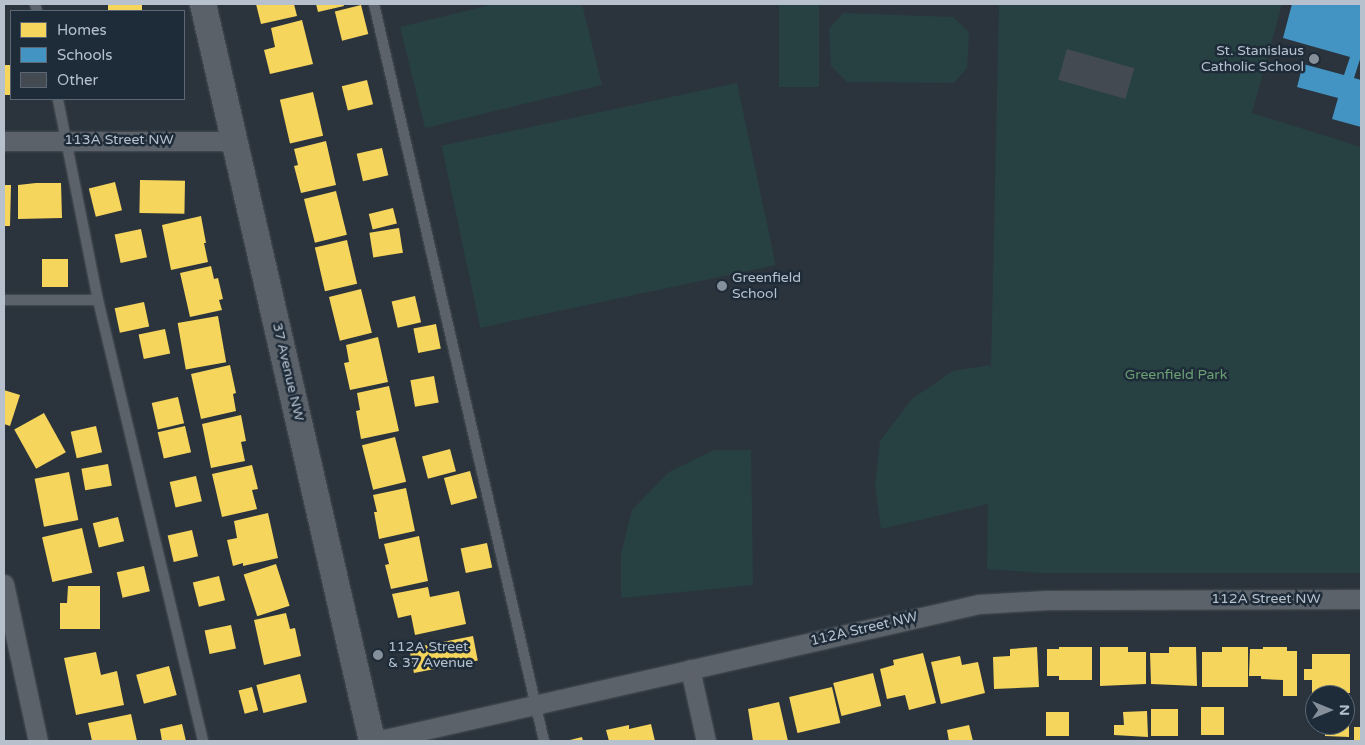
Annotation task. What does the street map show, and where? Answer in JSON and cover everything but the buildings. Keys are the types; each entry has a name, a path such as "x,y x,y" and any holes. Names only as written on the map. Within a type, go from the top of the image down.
{"street":[{"name":"37 Avenue NW","path":"203,4 372,741"},
{"name":"113A Street NW","path":"4,140 235,141"},
{"path":"4,584 8,626 38,741"},
{"name":"112A Street NW","path":"376,741 979,604 1047,600 1361,599"},
{"path":"690,669 706,741"}],"lane":[{"path":"374,4 544,741"},
{"path":"58,100 98,300 203,741"},
{"path":"4,300 98,300"}],"green space":[{"path":"494,4 582,4 602,85 425,128 400,27"},
{"path":"779,4 819,4 819,87 779,87"},
{"name":"Greenfield Park","path":"999,4 1282,4 1252,113 1361,147 1361,573 1041,573 987,569 988,504 881,529 875,486 880,441 912,399 953,371 990,365 991,369"},
{"path":"843,13 953,17 969,32 967,68 954,83 847,82 831,66 829,29"},
{"path":"737,83 776,265 480,328 442,146"},
{"path":"714,450 751,450 753,585 621,598 621,554 632,510 669,472"}],"place":[{"name":"St. Stanislaus Catholic School","path":"1314,59"},
{"name":"Greenfield School","path":"722,286"},
{"name":"112A Street & 37 Avenue","path":"378,655"}]}
